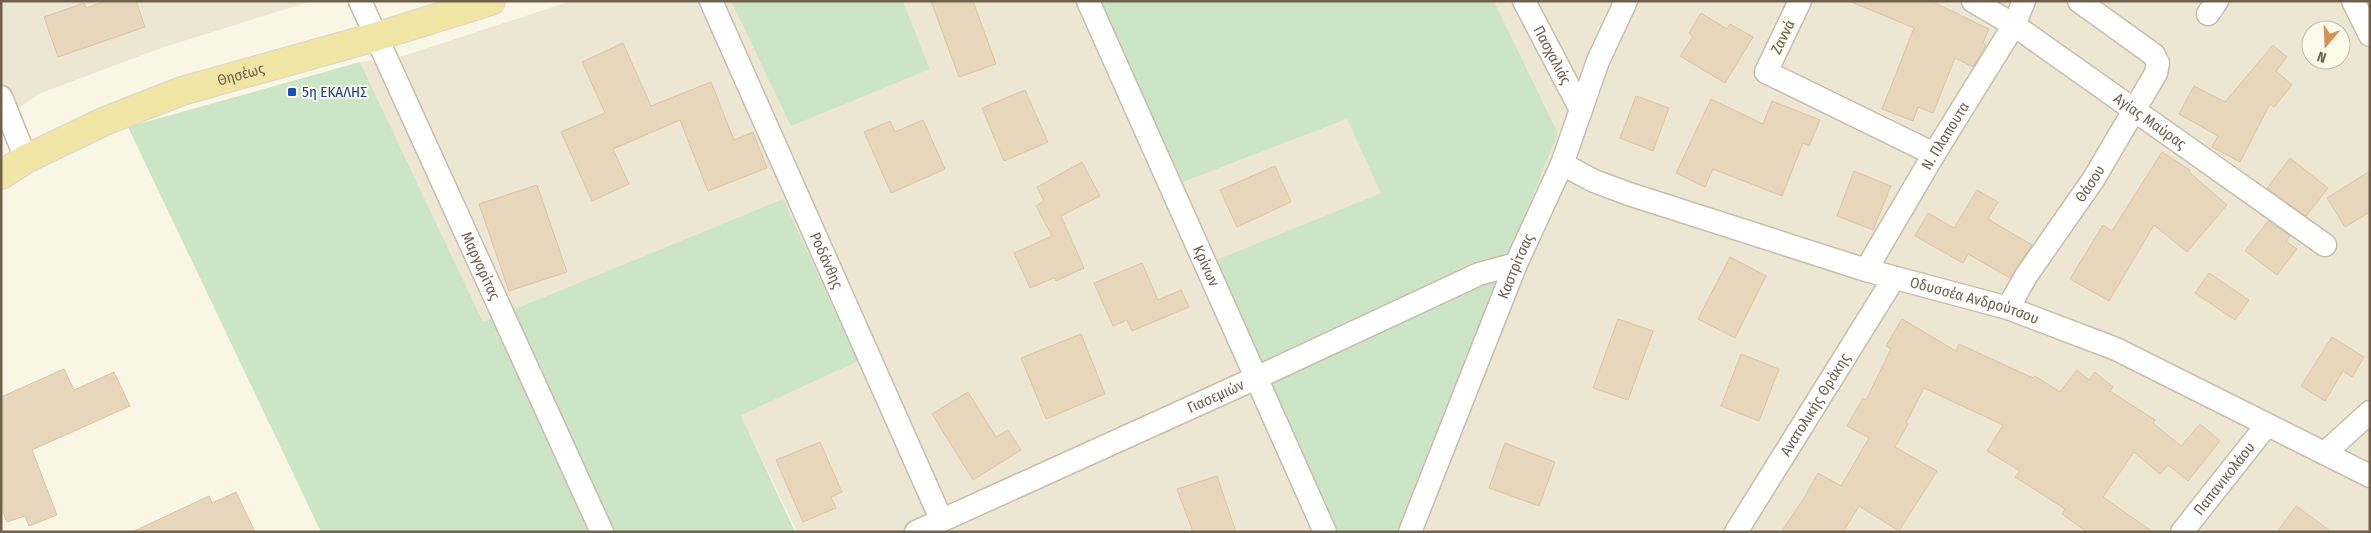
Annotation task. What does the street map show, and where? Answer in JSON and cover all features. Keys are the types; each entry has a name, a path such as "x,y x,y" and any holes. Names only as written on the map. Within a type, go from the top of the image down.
{"main road":[{"name":"Θησέως","path":"1,174 26,159 105,121 182,91 375,37 491,1"}],"street":[{"name":"Μαργαρίτας","path":"360,1 602,532"},
{"name":"Ροδάνθης","path":"711,1 941,519"},
{"name":"Κρίνων","path":"1088,1 1325,532"},
{"name":"Πασχαλιάς","path":"1524,1 1581,110"},
{"name":"Καστρίτσας","path":"1410,532 1516,264 1562,164 1598,61 1626,1"},
{"name":"Ζαννά","path":"1800,1 1766,72 1934,154"},
{"name":"Αγίας Μαύρας","path":"1973,1 2014,25 2325,245"},
{"name":"Ν. Πλαπουτα","path":"1866,270 1934,154 2014,25 2024,1"},
{"name":"Θάσου","path":"2008,308 2026,276 2093,180 2156,73 2158,63 2154,55 2079,1"},
{"path":"2353,1 2370,35"},
{"path":"1,97 26,159"},
{"name":"Οδυσσέα Ανδρούτσου","path":"1562,164 1594,181 1629,194 1866,270 2008,308 2116,349 2266,426 2370,476"},
{"name":"Γιασεμιών","path":"916,532 941,519 1256,378 1479,274 1516,264"},
{"name":"Ανατολικής Θράκης","path":"1736,532 1894,278"},
{"path":"2325,453 2370,412"},
{"name":"Παπανικολάου","path":"2182,532 2266,426"}],"shaded area":[{"path":"1,1 312,1 164,47 41,93 1,119"},
{"path":"571,1 731,1 791,125 930,69 903,1 1099,1 1178,184 1347,119 1382,193 1333,532 797,532 741,415 783,199 483,322 360,62 403,56"},
{"path":"1494,1 2370,1 2370,532 1398,532 1558,133"}],"green space":[{"path":"731,1 903,1 930,69 791,126"},
{"path":"1099,1 1494,1 1558,133 1398,532 1333,532 1214,261 1381,193 1347,119 1178,184"},
{"path":"360,62 483,322 783,199 858,361 741,415 795,532 321,532 128,127"}],"building":[{"path":"106,1 136,1 145,27 58,57 44,17 84,3 86,8"},
{"path":"931,1 973,1 996,64 959,77"},
{"path":"1849,1 1931,1 1989,29 1983,43 1986,45 1973,67 1955,58 1933,113 1918,107 1913,121 1882,109 1914,28"},
{"path":"1701,13 1727,29 1730,24 1753,37 1725,83 1680,56 1693,36 1689,33"},
{"path":"623,43 651,106 711,82 734,140 753,132 767,168 708,191 680,120 613,149 629,184 592,201 561,132 605,113 582,62"},
{"path":"2273,45 2287,57 2276,71 2292,85 2274,107 2270,104 2240,162 2212,147 2218,136 2179,114 2194,86 2225,102"},
{"path":"1025,90 1048,142 1004,161 982,108"},
{"path":"1636,96 1669,108 1653,151 1620,138"},
{"path":"1711,99 1763,124 1772,101 1820,120 1809,146 1803,143 1782,196 1713,169 1705,187 1676,173"},
{"path":"923,120 945,169 891,193 864,132 890,121 895,132"},
{"path":"2162,152 2190,170 2189,172 2227,205 2187,252 2154,225 2109,301 2070,279 2103,225 2112,231"},
{"path":"2290,158 2328,188 2306,216 2267,188"},
{"path":"1082,162 1100,196 1061,216 1084,268 1056,281 1054,278 1030,288 1014,253 1052,236 1036,206 1044,201 1037,187"},
{"path":"1275,166 1291,202 1237,227 1220,190"},
{"path":"1854,171 1891,186 1873,230 1837,216"},
{"path":"2370,171 2370,212 2345,227 2327,198"},
{"path":"537,185 567,272 509,291 479,204"},
{"path":"1977,190 1998,202 1988,219 2032,245 2010,278 1968,254 1963,263 1915,236 1928,213 1954,228"},
{"path":"2268,221 2290,236 2286,241 2297,249 2277,275 2245,251"},
{"path":"1730,257 1766,276 1735,338 1698,319"},
{"path":"1142,263 1158,300 1181,290 1189,307 1132,331 1127,320 1113,326 1094,283"},
{"path":"2209,273 2249,300 2235,320 2195,293"},
{"path":"1618,319 1653,331 1628,400 1593,388"},
{"path":"1902,319 1956,351 1959,344 2033,378 2035,376 2060,392 2077,370 2089,380 2095,372 2113,387 2110,391 2155,420 2153,423 2181,446 2200,424 2220,441 2188,481 2168,465 2160,474 2134,452 2103,497 2153,532 2087,532 2062,514 2065,509 2015,477 2020,471 1987,451 2003,425 1924,388 1906,423 1908,424 1895,447 1937,471 1899,531 1859,506 1843,532 1781,532 1818,473 1841,486 1869,438 1847,426 1863,398 1866,400 1891,349 1886,346"},
{"path":"1081,334 1105,394 1046,419 1021,358"},
{"path":"2332,337 2364,357 2352,377 2343,371 2325,401 2301,386"},
{"path":"1741,354 1779,369 1759,421 1721,406"},
{"path":"64,369 74,390 114,372 130,406 32,450 57,515 29,526 25,516 7,522 1,508 1,397"},
{"path":"968,392 996,437 1008,430 1021,450 973,480 932,414"},
{"path":"820,442 842,492 831,497 836,508 803,522 776,460"},
{"path":"1505,443 1555,462 1539,506 1489,488"},
{"path":"1217,476 1236,532 1193,532 1177,489"},
{"path":"236,492 255,532 132,532 209,496 212,503"},
{"path":"2296,506 2332,532 2277,532"}],"place":[{"name":"5η ΕΚΑΛΗΣ","path":"292,92"}]}
